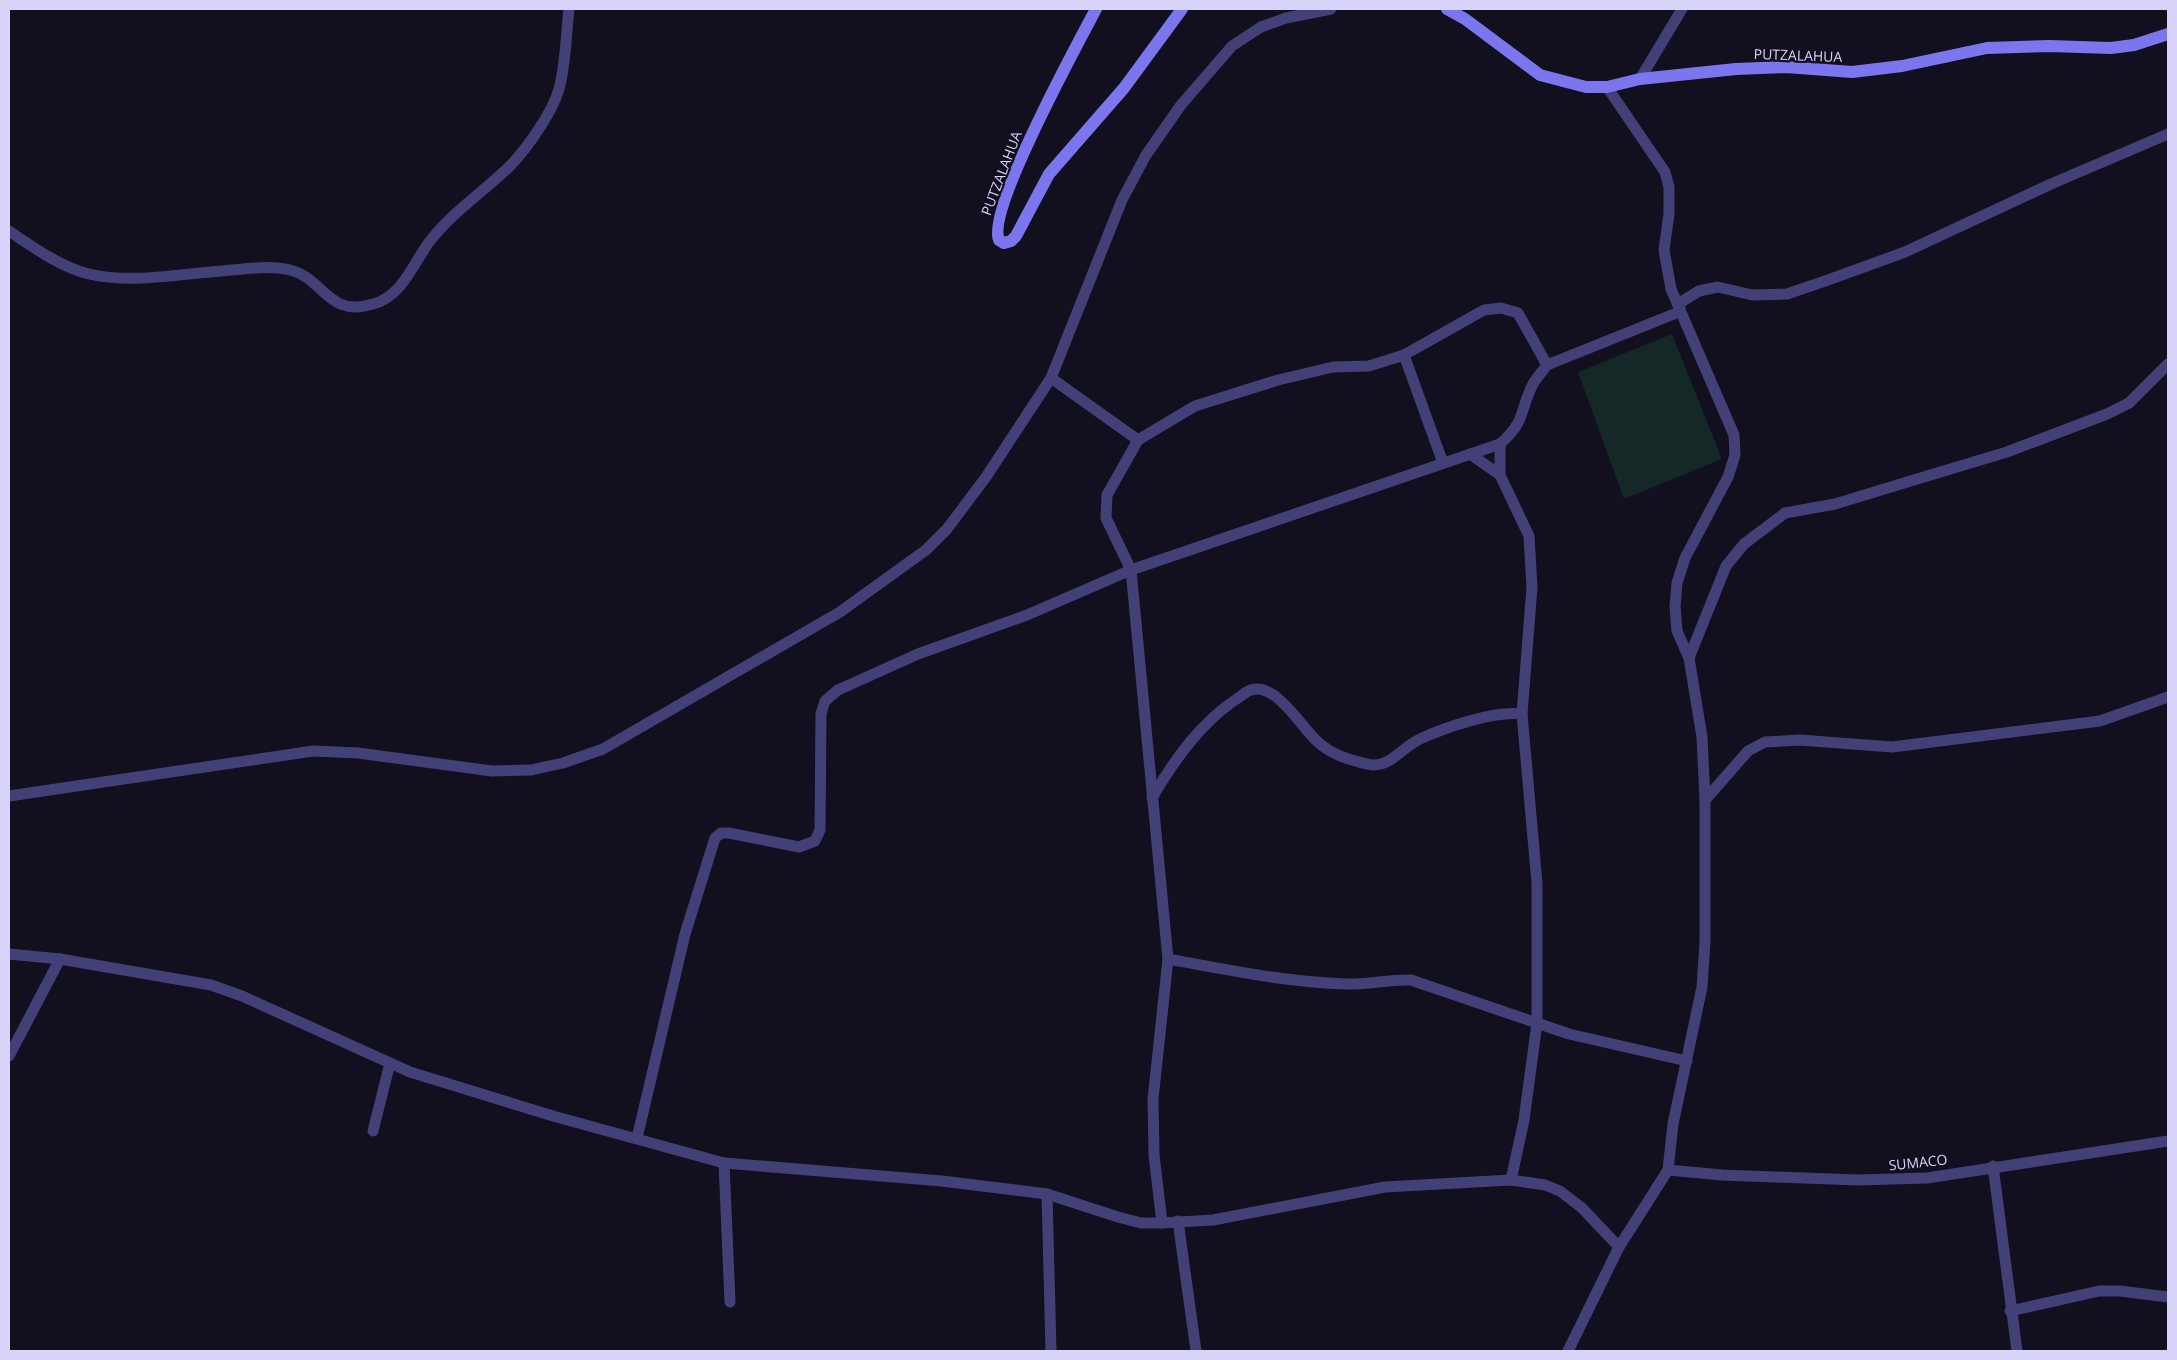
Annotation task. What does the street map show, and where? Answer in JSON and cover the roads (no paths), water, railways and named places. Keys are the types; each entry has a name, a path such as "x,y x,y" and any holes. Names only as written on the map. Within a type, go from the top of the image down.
{"street":[{"path":"9,231 43,254 87,274 117,279 256,269 290,270 306,277 331,300 354,308 374,304 392,296 406,279 431,240 473,196 511,165 540,128 560,86 569,9"},
{"name":"PUTZALAHUA","path":"1096,9 1048,99 1017,169 996,229 999,240 1004,243 1011,241 1016,236 1049,174 1124,88 1182,9"},
{"path":"9,796 313,751 358,753 492,771 531,770 563,763 603,749 840,612 926,550 947,530 986,477 1051,378 1122,200 1146,155 1181,105 1232,46 1261,27 1286,18 1331,9"},
{"name":"PUTZALAHUA","path":"1447,9 1465,19 1540,75 1580,86 1607,87 1640,79 1766,68 1852,72 1902,66 1987,48 2049,46 2111,48 2134,45 2168,34"},
{"path":"1640,79 1682,9"},
{"path":"1568,1351 1618,1247 1668,1170 1674,1124 1702,987 1705,942 1705,800 1702,737 1688,658 1676,631 1676,583 1685,558 1728,477 1735,455 1734,434 1679,312 1666,267 1664,250 1669,214 1669,187 1665,172 1607,87"},
{"path":"1679,312 1682,302 1699,291 1718,287 1752,295 1788,294 1860,269 1905,252 2051,184 2168,134"},
{"path":"1162,1223 1154,1155 1152,1099 1168,959 1131,570 1106,518 1107,495 1138,440 1195,406 1278,380 1333,366 1369,366 1404,355 1484,310 1501,308 1518,313 1547,365"},
{"path":"637,1138 654,1057 685,934 715,838 721,833 730,833 799,847 815,841 820,830 819,734 821,714 825,701 838,690 918,654 1027,615 1131,570 1500,444 1514,432 1522,418 1533,384 1547,365 1679,312"},
{"path":"1404,355 1443,463"},
{"path":"1688,658 1726,566 1744,544 1785,512 1835,504 1904,484 2007,452 2108,414 2129,403 2168,364"},
{"path":"1051,378 1138,440"},
{"path":"1500,444 1500,474 1529,536 1532,559 1532,587 1522,714 1536,883 1537,1023 1524,1120 1511,1180"},
{"path":"1470,454 1500,474"},
{"path":"1152,798 1172,765 1204,727 1224,707 1250,690 1263,689 1275,696 1318,744 1339,756 1374,765 1385,763 1405,747 1420,739 1453,727 1492,715 1522,714"},
{"path":"1705,800 1748,751 1765,742 1800,740 1892,746 2100,721 2168,697"},
{"path":"9,954 60,959 212,985 242,996 410,1072 553,1116 724,1162 942,1181 1046,1194 1118,1217 1141,1222 1162,1223 1213,1220 1386,1187 1511,1180 1545,1185 1560,1191 1582,1208 1618,1247"},
{"path":"9,1056 60,959"},
{"path":"1168,959 1294,980 1348,985 1392,979 1411,980 1570,1034 1688,1061"},
{"path":"373,1131 390,1063"},
{"name":"SUMACO","path":"1668,1170 1722,1175 1884,1180 1927,1178 1993,1166 2168,1141"},
{"path":"724,1162 730,1302"},
{"path":"1993,1166 2010,1311 2017,1351"},
{"path":"1046,1194 1051,1351"},
{"path":"1178,1221 1196,1351"},
{"path":"2010,1311 2099,1291 2120,1291 2168,1297"}]}
